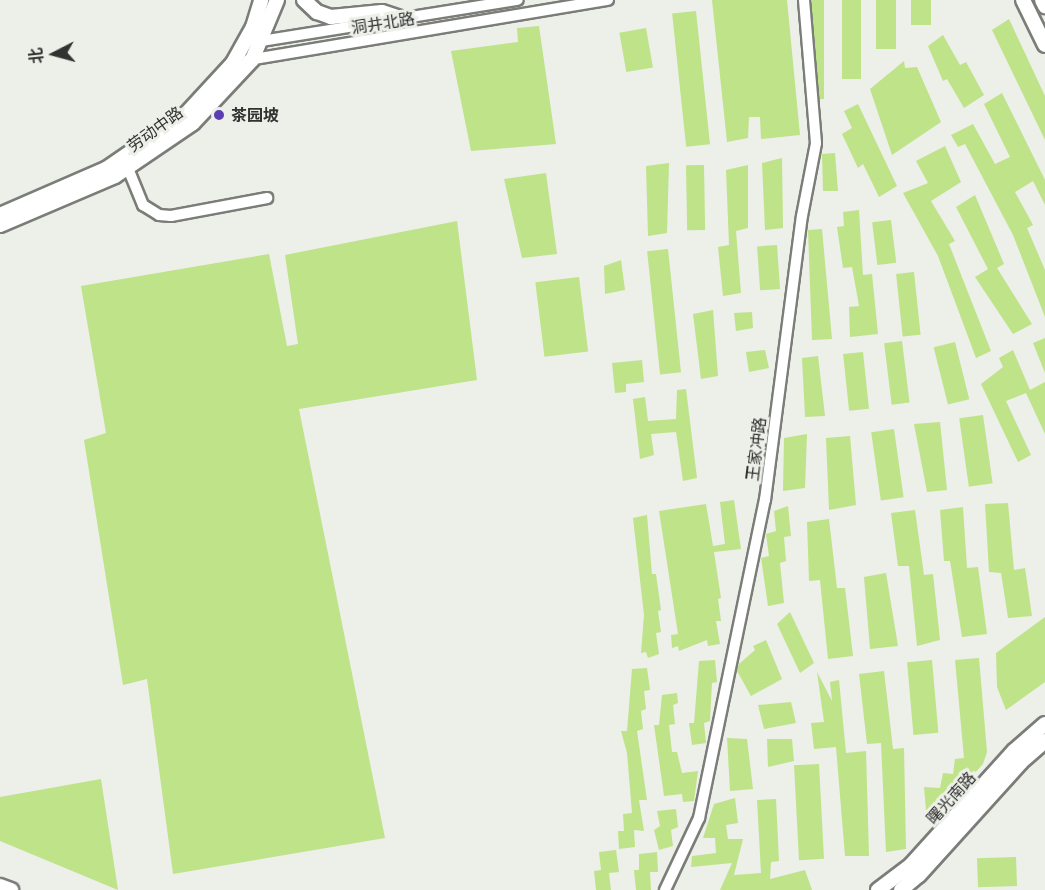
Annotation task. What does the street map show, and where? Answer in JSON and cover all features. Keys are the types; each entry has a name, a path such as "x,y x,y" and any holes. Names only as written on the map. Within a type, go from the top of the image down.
{"main road":[{"name":"劳动中路","path":"0,215 126,164 194,108 233,63 244,44 261,0"},
{"name":"劳动中路","path":"0,225 126,164 192,123 252,60 262,41 277,0"},
{"path":"304,0 317,12 331,17 382,12 400,18"},
{"path":"1023,0 1045,45"},
{"path":"1042,0 1045,6"},
{"name":"曙光南路","path":"878,890 911,865 1014,751 1045,724"},
{"name":"曙光南路","path":"901,890 926,868 1021,762 1045,741"},
{"path":"0,886 11,890"}],"street":[{"name":"洞井北路","path":"244,44 518,0"},
{"name":"洞井北路","path":"233,63 608,0"},
{"name":"王家冲路","path":"665,890 699,818 765,500 802,216 816,143 804,0"},
{"path":"126,164 143,205 159,215 171,216 267,198"}],"building":[{"path":"712,0 787,0 800,135 761,139 760,117 749,117 748,138 727,142"},
{"path":"812,0 824,0 824,99 812,99"},
{"path":"842,0 861,0 861,79 842,79"},
{"path":"876,0 896,0 896,49 876,49"},
{"path":"911,0 931,0 931,25 911,25"},
{"path":"696,11 710,144 686,147 672,14"},
{"path":"1009,19 1045,96 1045,140 992,30"},
{"path":"539,26 556,144 471,151 451,51 518,42 517,28"},
{"path":"646,28 653,67 626,72 619,33"},
{"path":"943,35 960,65 966,62 984,95 964,108 947,79 943,81 928,46"},
{"path":"904,61 905,68 917,67 941,122 892,155 870,89"},
{"path":"1002,93 1045,180 1045,205 1033,181 1015,192 1033,225 1027,228 1045,270 1045,317 1013,235 965,144 958,147 951,135 973,124 995,164 1010,157 984,104"},
{"path":"858,104 897,186 879,197 863,164 858,168 842,134 852,128 844,111"},
{"path":"945,146 961,182 931,201 955,241 949,244 991,351 976,358 938,256 903,193 928,183 916,161"},
{"path":"835,153 838,191 823,191 822,154"},
{"path":"782,158 783,228 765,230 762,163"},
{"path":"669,163 667,233 648,236 646,166"},
{"path":"686,165 704,165 705,230 687,230"},
{"path":"748,165 748,228 736,231 741,293 723,296 718,247 729,245 726,170"},
{"path":"546,173 557,254 522,258 504,179"},
{"path":"975,195 1004,264 997,268 1032,324 1013,334 975,277 988,269 956,207"},
{"path":"859,210 863,275 872,274 878,334 850,337 849,307 859,306 852,267 843,268 837,227 844,226 843,212"},
{"path":"891,220 896,263 877,265 872,222"},
{"path":"457,221 477,380 299,409 385,838 173,874 147,679 123,685 84,440 106,433 81,286 269,254 287,346 298,344 285,255"},
{"path":"822,229 832,339 812,340 808,230"},
{"path":"777,245 780,289 760,290 757,246"},
{"path":"668,249 681,372 660,375 647,251"},
{"path":"621,260 625,290 605,294 604,266"},
{"path":"914,272 921,335 903,337 896,274"},
{"path":"579,277 588,351 544,357 535,282"},
{"path":"713,310 718,376 701,379 693,314"},
{"path":"752,312 753,328 736,331 734,313"},
{"path":"1045,338 1045,373 1033,343"},
{"path":"902,341 910,403 892,405 884,343"},
{"path":"955,342 969,399 948,405 934,347"},
{"path":"765,350 769,368 749,372 746,352"},
{"path":"1013,350 1030,390 1045,382 1045,434 1026,393 1006,401 1031,455 1018,462 981,384 1003,367 999,358"},
{"path":"863,352 869,409 849,411 843,354"},
{"path":"818,356 825,416 805,417 802,358"},
{"path":"642,360 644,382 626,384 626,392 615,393 612,363"},
{"path":"686,389 697,478 683,481 676,432 651,434 654,455 640,459 633,399 645,397 648,421 676,419 677,390"},
{"path":"983,415 993,483 969,487 959,418"},
{"path":"940,422 947,490 927,492 914,424"},
{"path":"894,429 904,497 881,501 871,432"},
{"path":"807,434 805,488 783,491 784,438"},
{"path":"850,436 856,505 829,510 826,438"},
{"path":"734,500 741,549 714,552 721,598 718,599 721,621 716,621 720,644 708,646 707,640 679,651 678,646 672,648 671,635 678,634 659,511 706,504 713,546 725,544 720,502"},
{"path":"1008,503 1014,570 1025,568 1032,616 1008,618 1001,573 989,572 985,504"},
{"path":"788,506 791,536 784,537 786,561 780,563 784,603 768,606 761,558 769,556 766,534 776,531 774,511"},
{"path":"963,507 967,568 978,567 987,634 962,637 950,561 944,561 940,510"},
{"path":"915,510 924,575 933,574 940,640 917,646 909,566 898,566 891,513"},
{"path":"647,515 652,574 656,574 661,610 658,611 661,632 656,633 659,654 648,658 646,652 641,653 644,615 633,518"},
{"path":"829,519 837,588 845,588 853,656 828,659 820,580 809,581 807,522"},
{"path":"886,573 898,646 870,649 864,577"},
{"path":"790,612 814,663 800,673 777,624"},
{"path":"1045,617 1045,682 1006,710 997,687 996,653"},
{"path":"766,640 782,679 751,696 737,671 739,664 755,650 753,646"},
{"path":"979,658 987,752 983,764 943,808 926,810 924,787 940,788 943,773 953,774 955,759 964,758 955,660"},
{"path":"715,660 717,682 712,683 710,721 704,723 706,743 692,745 689,723 694,723 699,661"},
{"path":"932,660 938,733 913,735 907,662"},
{"path":"647,668 650,690 644,691 646,709 641,711 643,729 637,731 647,800 639,800 644,831 634,830 635,847 619,849 618,831 624,831 623,814 632,813 627,753 621,731 627,731 632,669"},
{"path":"884,671 893,749 904,748 906,849 886,852 881,743 867,744 859,674"},
{"path":"817,672 832,701 830,682 839,680 846,753 866,751 869,856 845,856 836,747 814,749 811,723 824,722"},
{"path":"677,693 678,703 673,705 675,724 669,725 672,752 677,752 682,773 698,771 694,801 683,802 682,794 664,796 654,725 659,725 662,695"},
{"path":"791,702 796,723 764,729 758,705"},
{"path":"727,738 747,739 753,789 730,791"},
{"path":"767,739 792,739 794,761 768,767"},
{"path":"819,764 824,859 799,860 794,765"},
{"path":"101,779 118,890 0,841 0,797"},
{"path":"735,798 738,823 726,825 728,839 743,839 734,875 761,873 757,800 776,799 779,861 771,862 770,879 805,870 812,890 720,890 732,863 691,867 692,856 716,853 715,838 703,838 714,804"},
{"path":"676,809 678,827 671,830 673,846 659,850 654,830 660,826 657,811"},
{"path":"616,850 619,872 609,873 611,890 596,890 594,871 601,870 599,852"},
{"path":"657,852 658,872 650,872 651,890 636,890 634,870 639,870 639,854"},
{"path":"1016,857 1017,886 978,887 977,858"}],"place":[{"name":"茶园坡","path":"219,115"}]}
